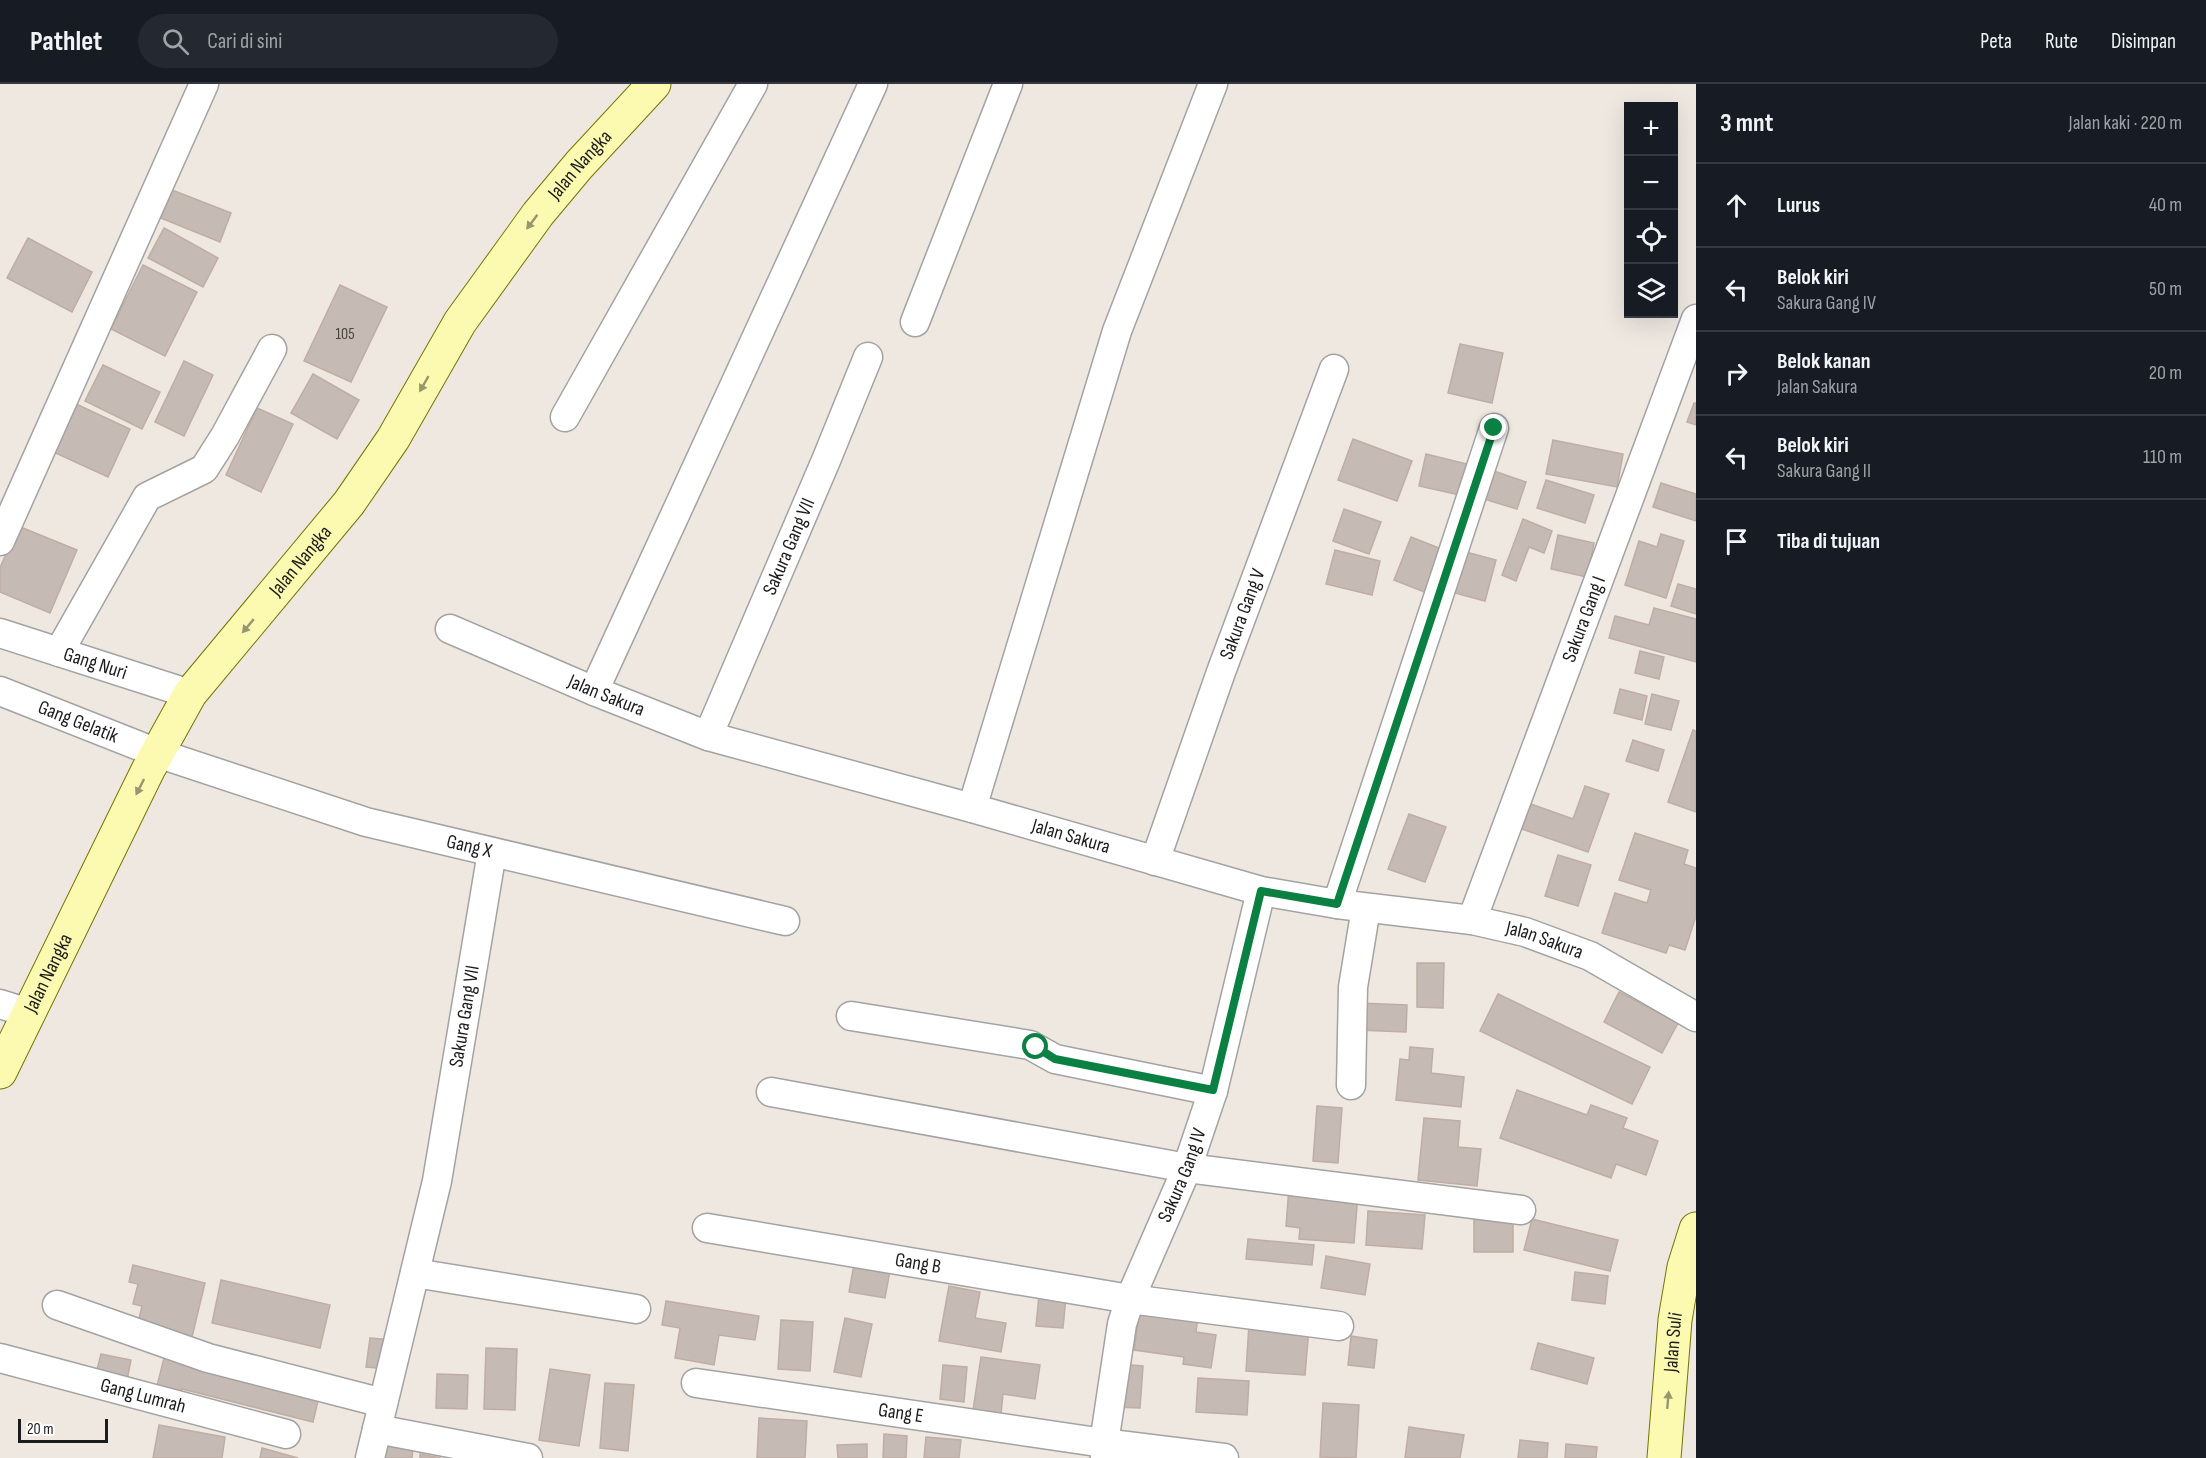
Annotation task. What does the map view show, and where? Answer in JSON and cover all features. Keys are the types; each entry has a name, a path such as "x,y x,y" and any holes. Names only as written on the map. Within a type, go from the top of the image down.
{"main road":[{"name":"Jalan Nangka","path":"0,1072 14,1009 190,694 349,503 393,439 460,322 538,214 579,165 654,84"},
{"name":"Jalan Suli","path":"1664,1458 1675,1320 1690,1268 1696,1229"}],"street":[{"path":"0,541 204,84"},
{"path":"564,417 753,84"},
{"path":"594,691 873,84"},
{"path":"915,322 1008,84"},
{"path":"972,808 1117,331 1213,84"},
{"name":"Sakura Gang I","path":"1472,920 1696,320"},
{"path":"59,652 147,497 204,469 225,436 272,349"},
{"name":"Sakura Gang VII","path":"708,736 868,357"},
{"name":"Sakura Gang V","path":"1155,861 1221,672 1334,369"},
{"path":"1337,904 1494,428"},
{"name":"Jalan Sakura","path":"450,629 594,691 708,736 972,808 1261,891 1366,908 1472,920 1526,932 1590,957 1696,1017"},
{"name":"Gang Nuri","path":"0,633 190,694"},
{"name":"Gang Gelatik","path":"0,691 157,753"},
{"name":"Gang X","path":"157,753 366,822 785,921"},
{"name":"Sakura Gang VII","path":"370,1458 437,1181 492,852"},
{"name":"Sakura Gang IV","path":"1104,1451 1122,1324 1130,1299 1187,1168 1213,1090 1261,891"},
{"path":"1351,1085 1353,987 1366,908"},
{"path":"851,1016 1030,1045 1055,1059 1213,1090"},
{"path":"771,1092 1187,1168 1521,1210"},
{"name":"Gang B","path":"707,1228 1130,1299 1339,1326"},
{"path":"415,1273 636,1309"},
{"path":"57,1305 380,1416 528,1458"},
{"name":"Gang Lumrah","path":"0,1358 286,1434"},
{"name":"Gang E","path":"696,1383 1104,1451 1224,1458"}],"building":[{"path":"172,190 231,213 220,242 161,218"},
{"path":"164,228 218,258 203,287 148,258"},
{"path":"28,238 92,272 72,312 7,278"},
{"path":"143,265 197,292 165,356 111,329"},
{"path":"340,285 387,307 351,382 304,361"},
{"path":"1460,344 1503,353 1492,403 1448,393"},
{"path":"184,361 213,375 184,436 155,422"},
{"path":"103,365 160,392 142,429 85,401"},
{"path":"313,374 359,400 337,439 291,413"},
{"path":"74,403 130,429 108,477 51,451"},
{"path":"1694,403 1696,403 1696,425 1687,422"},
{"path":"257,408 293,424 261,492 226,475"},
{"path":"1353,439 1412,461 1397,501 1338,480"},
{"path":"1553,440 1623,454 1617,487 1546,474"},
{"path":"1426,454 1467,464 1460,495 1419,486"},
{"path":"1494,471 1526,482 1517,509 1484,499"},
{"path":"1546,480 1594,495 1585,523 1537,508"},
{"path":"1661,483 1696,494 1696,521 1653,507"},
{"path":"1344,509 1381,522 1369,554 1333,541"},
{"path":"1523,519 1552,531 1544,553 1529,547 1516,581 1502,575"},
{"path":"18,526 77,550 50,613 0,592 0,568"},
{"path":"1661,534 1684,541 1666,598 1625,585 1639,541 1657,547"},
{"path":"1558,535 1594,543 1587,577 1551,569"},
{"path":"1411,537 1444,550 1427,593 1394,580"},
{"path":"1335,550 1380,561 1372,595 1326,584"},
{"path":"1466,552 1496,560 1485,601 1455,593"},
{"path":"1678,584 1696,589 1696,614 1671,606"},
{"path":"1654,608 1696,619 1696,662 1609,638 1615,616 1649,625"},
{"path":"1640,651 1664,657 1659,679 1635,673"},
{"path":"1620,689 1647,696 1642,720 1614,713"},
{"path":"1652,694 1679,701 1671,730 1645,724"},
{"path":"1693,730 1696,731 1696,812 1668,802"},
{"path":"1633,740 1664,750 1658,771 1626,761"},
{"path":"1585,786 1609,794 1588,852 1519,828 1528,803 1573,819"},
{"path":"1409,814 1446,827 1425,882 1388,869"},
{"path":"1635,833 1688,850 1684,864 1696,868 1696,916 1685,950 1669,945 1666,953 1602,933 1615,893 1647,903 1651,890 1619,880"},
{"path":"1558,855 1591,865 1578,906 1545,896"},
{"path":"1417,963 1444,963 1443,1008 1417,1007"},
{"path":"1619,992 1678,1023 1662,1053 1604,1022"},
{"path":"1498,994 1650,1067 1632,1104 1480,1031"},
{"path":"1359,1003 1407,1005 1406,1032 1358,1030"},
{"path":"1410,1047 1433,1049 1431,1073 1464,1077 1461,1107 1396,1100 1400,1059 1409,1060"},
{"path":"1517,1090 1587,1115 1591,1105 1627,1118 1623,1128 1658,1141 1646,1175 1616,1164 1611,1178 1500,1138"},
{"path":"1317,1106 1342,1108 1338,1163 1313,1161"},
{"path":"1424,1118 1460,1121 1458,1147 1481,1149 1477,1186 1418,1180"},
{"path":"1289,1187 1358,1194 1354,1243 1299,1239 1300,1228 1286,1226"},
{"path":"1368,1211 1425,1215 1422,1249 1366,1245"},
{"path":"1474,1216 1513,1216 1513,1252 1474,1252"},
{"path":"1532,1219 1618,1240 1610,1271 1524,1250"},
{"path":"1248,1239 1314,1245 1312,1265 1246,1259"},
{"path":"1326,1256 1370,1264 1365,1295 1321,1288"},
{"path":"855,1259 891,1265 885,1298 849,1292"},
{"path":"133,1265 205,1283 191,1341 137,1328 142,1306 133,1304 138,1284 129,1282"},
{"path":"1575,1272 1608,1276 1605,1304 1572,1300"},
{"path":"221,1280 330,1305 320,1348 212,1323"},
{"path":"949,1286 980,1292 975,1318 1006,1323 1001,1352 939,1341"},
{"path":"1039,1295 1066,1297 1063,1328 1036,1326"},
{"path":"666,1301 759,1316 755,1340 719,1335 714,1365 675,1358 680,1328 662,1325"},
{"path":"1140,1308 1198,1316 1196,1332 1216,1335 1211,1368 1183,1364 1184,1357 1134,1350"},
{"path":"845,1318 872,1324 861,1377 834,1372"},
{"path":"781,1320 813,1322 810,1371 778,1369"},
{"path":"1249,1324 1309,1328 1305,1375 1246,1371"},
{"path":"1351,1336 1377,1340 1374,1368 1348,1365"},
{"path":"370,1338 392,1340 388,1369 366,1367"},
{"path":"1538,1343 1594,1358 1587,1384 1531,1369"},
{"path":"486,1348 517,1349 515,1410 484,1409"},
{"path":"101,1354 131,1360 126,1385 95,1378"},
{"path":"165,1354 320,1392 313,1422 182,1389 180,1400 155,1394"},
{"path":"981,1357 1040,1365 1035,1399 1003,1394 1001,1414 973,1410"},
{"path":"1118,1364 1143,1366 1140,1408 1115,1407"},
{"path":"943,1365 967,1367 964,1402 940,1399"},
{"path":"550,1369 590,1375 579,1446 539,1440"},
{"path":"437,1374 468,1375 467,1409 436,1408"},
{"path":"1198,1378 1249,1381 1247,1415 1196,1412"},
{"path":"605,1383 634,1385 628,1451 600,1448"},
{"path":"1323,1403 1359,1405 1356,1458 1320,1457"},
{"path":"759,1418 807,1421 805,1458 757,1458"},
{"path":"159,1425 225,1437 222,1458 153,1458"},
{"path":"1409,1427 1464,1435 1460,1458 1405,1458"},
{"path":"884,1434 907,1436 906,1458 883,1458"},
{"path":"383,1436 414,1440 412,1458 380,1458"},
{"path":"926,1437 961,1440 959,1458 924,1458"},
{"path":"1520,1440 1548,1443 1547,1458 1518,1458"},
{"path":"867,1444 867,1458 838,1458 837,1445"},
{"path":"1566,1444 1597,1447 1596,1458 1565,1458"},
{"path":"262,1448 298,1458 260,1458"},
{"path":"420,1454 441,1458 420,1458"}],"route":[{"path":"1036,1047 1055,1059 1213,1090 1261,891 1337,904 1494,428"}]}
